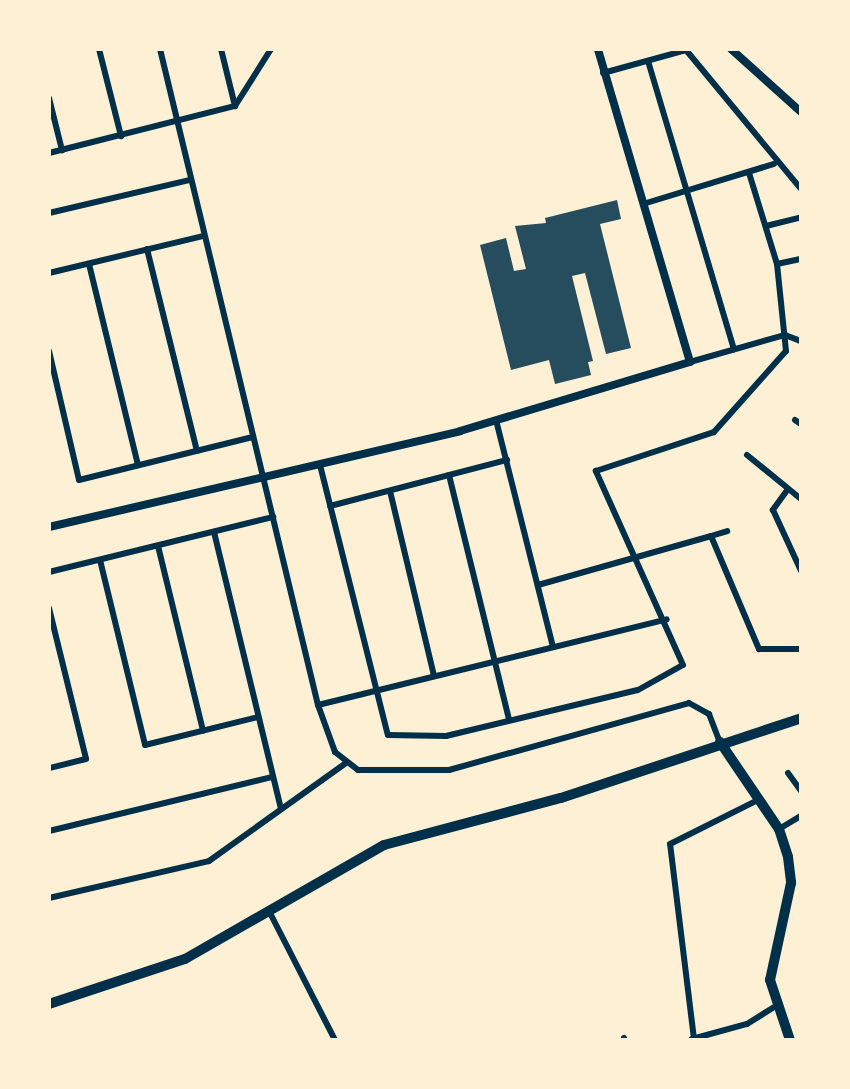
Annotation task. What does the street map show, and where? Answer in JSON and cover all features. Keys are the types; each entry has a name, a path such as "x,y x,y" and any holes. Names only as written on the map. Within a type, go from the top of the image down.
{"main road":[{"path":"49,1004 175,964 384,845 561,798 720,742 801,718"},
{"path":"720,742 779,829 791,883 773,960 774,1007 790,1040"}],"street":[{"path":"99,49 121,136"},
{"path":"160,49 318,705 330,743 346,763 377,773 449,770 688,703 709,714 720,742"},
{"path":"221,49 235,106"},
{"path":"49,153 235,106 271,49"},
{"path":"598,49 690,362"},
{"path":"731,49 801,111"},
{"path":"603,73 686,50 774,163 801,189"},
{"path":"648,61 734,349"},
{"path":"49,97 62,150"},
{"path":"643,204 774,163"},
{"path":"320,465 388,735 446,736 638,690 683,665 667,619 596,471 714,432 786,351 778,264 749,173"},
{"path":"49,213 190,180"},
{"path":"766,226 801,217"},
{"path":"49,273 203,236"},
{"path":"147,250 197,451"},
{"path":"778,264 801,259"},
{"path":"89,264 138,466"},
{"path":"49,527 263,479 496,420 785,335 801,341"},
{"path":"49,351 79,480 253,437"},
{"path":"496,420 553,647"},
{"path":"747,455 801,499"},
{"path":"330,506 507,460"},
{"path":"449,475 509,720"},
{"path":"788,489 773,510 801,571"},
{"path":"390,491 434,676"},
{"path":"49,572 273,517"},
{"path":"538,585 727,531"},
{"path":"214,532 281,808"},
{"path":"711,536 759,649 801,649"},
{"path":"158,546 203,731"},
{"path":"100,560 145,745 258,717"},
{"path":"49,608 86,759 49,768"},
{"path":"318,705 667,619"},
{"path":"49,898 209,861 346,763"},
{"path":"788,773 801,791"},
{"path":"49,831 274,777"},
{"path":"758,800 670,844 692,1039 747,1024 774,1007"},
{"path":"779,829 801,816"},
{"path":"269,911 335,1040"}],"building":[{"path":"617,200 621,219 600,224 631,348 606,354 585,273 572,276 593,361 588,362 591,375 555,384 549,360 511,370 480,245 506,238 514,271 526,269 515,226 546,223 545,218"}]}
